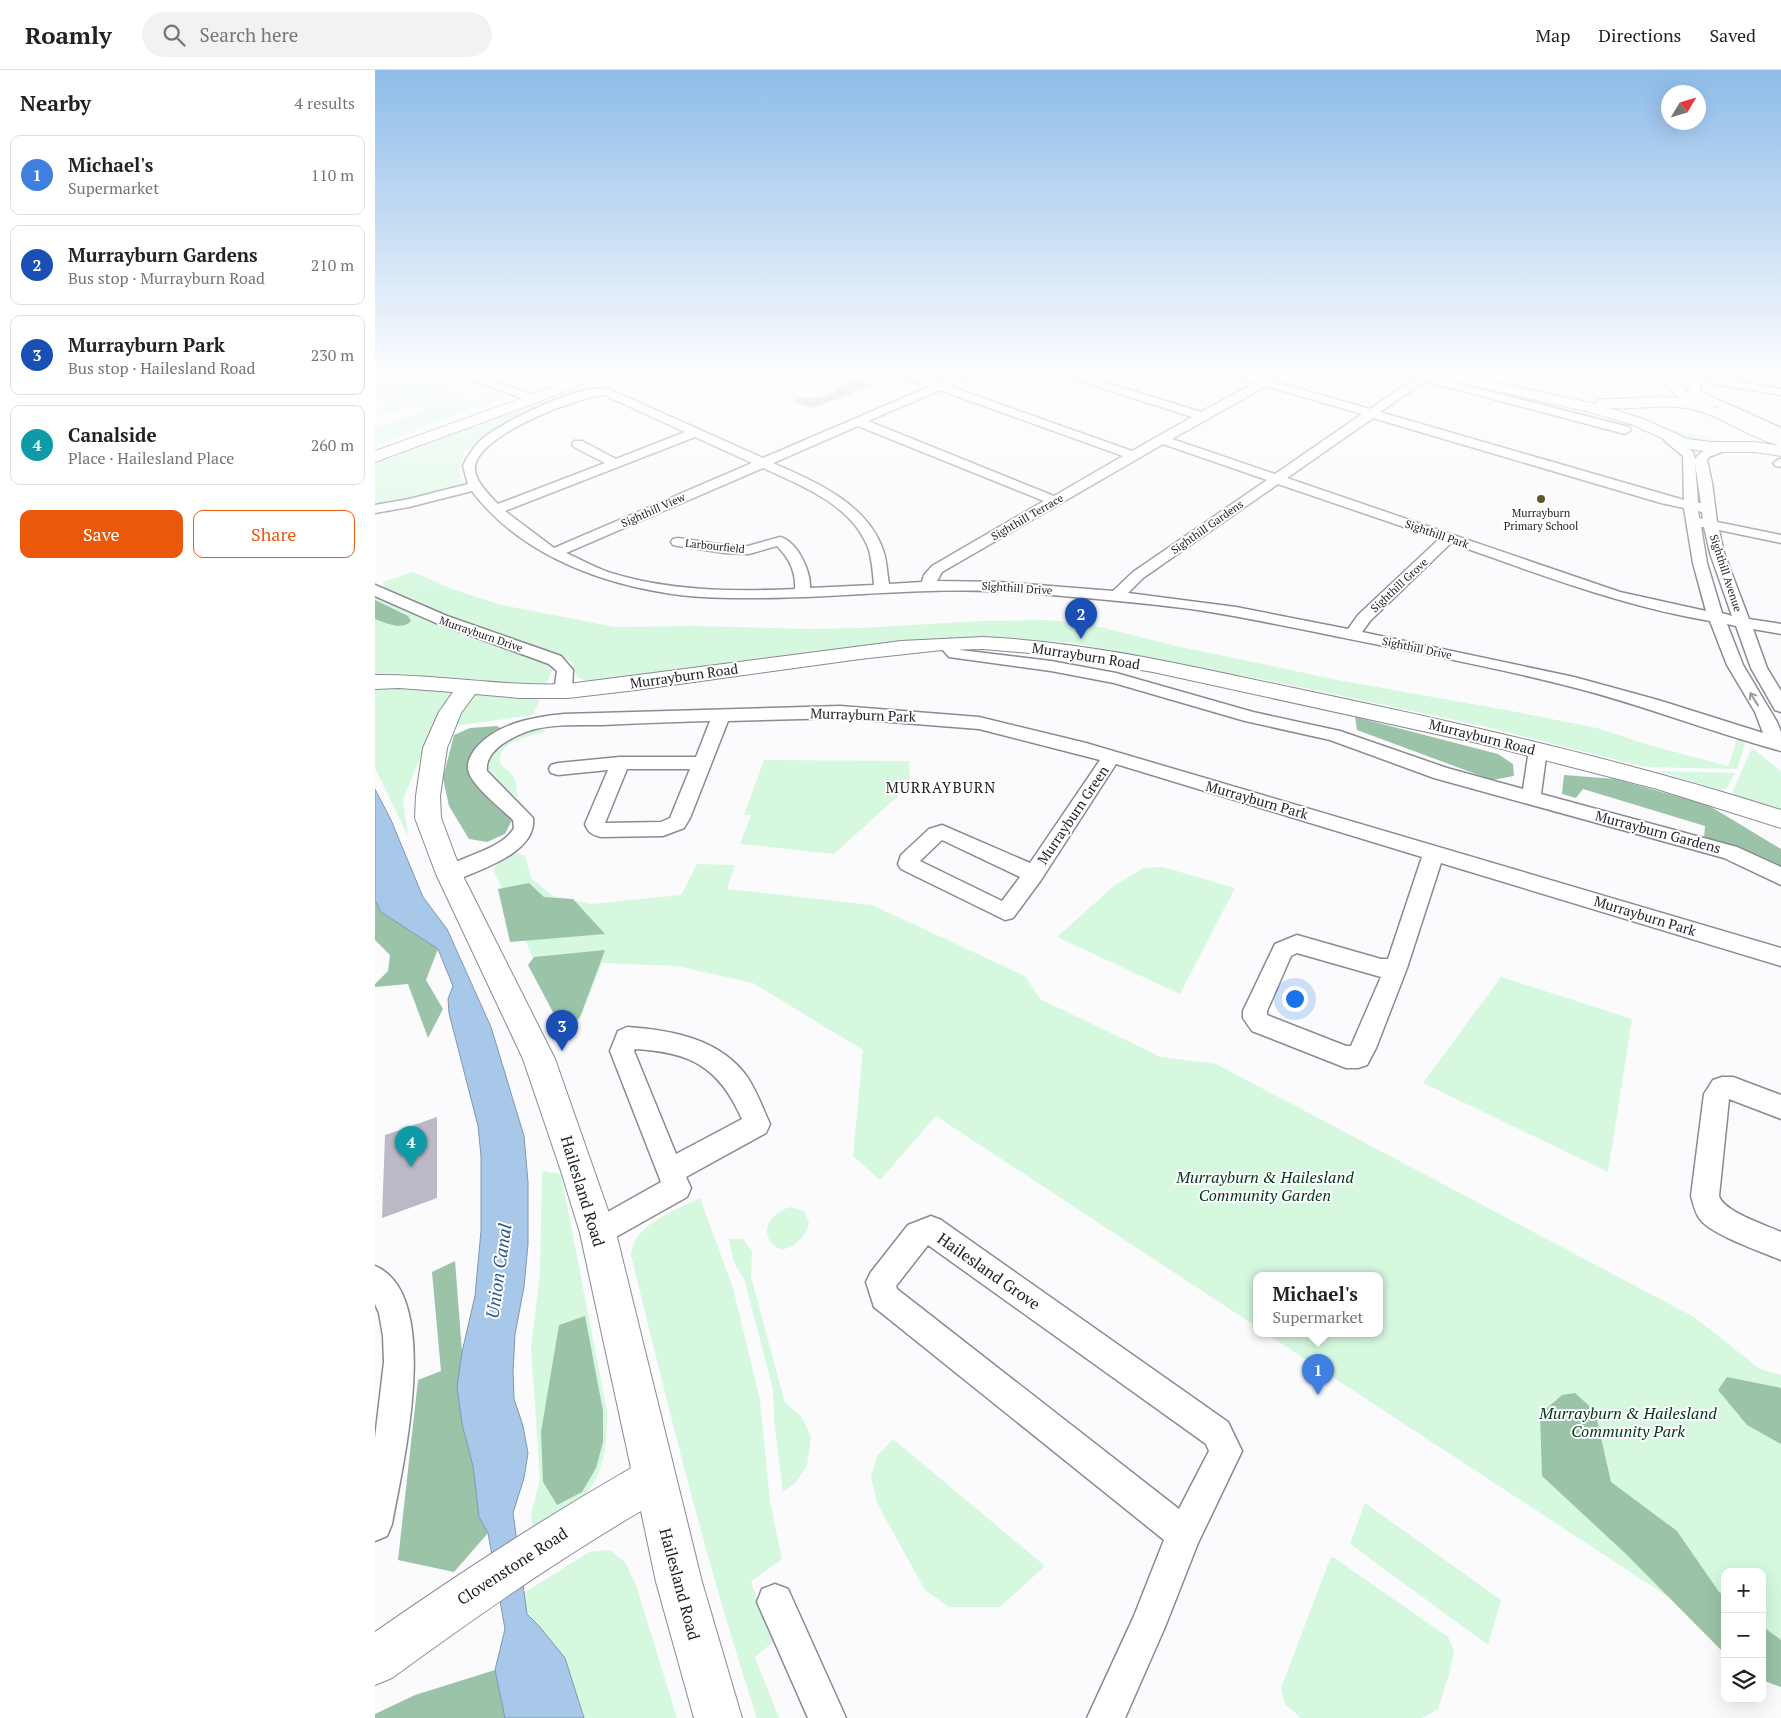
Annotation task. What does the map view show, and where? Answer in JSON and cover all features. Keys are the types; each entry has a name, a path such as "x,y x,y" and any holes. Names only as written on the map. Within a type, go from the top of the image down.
{"street":[{"path":"375,457 396,449"},
{"name":"Sighthill Drive","path":"478,449 473,454 469,467 470,475 477,486 508,520 554,553 593,571 649,586 721,593 802,593 928,586 993,586 1119,596 1219,609 1352,635 1575,683 1659,706 1777,744"},
{"path":"587,449 614,463"},
{"path":"497,509 650,449"},
{"path":"731,449 826,493 854,516 875,549 882,589"},
{"name":"Sighthill View","path":"554,553 793,449"},
{"path":"926,449 1055,501"},
{"path":"1115,449 1132,455"},
{"name":"Sighthill Terrace","path":"928,586 931,575 937,569 1143,449"},
{"name":"Sighthill Park","path":"1189,449 1615,595 1716,619"},
{"name":"Sighthill Gardens","path":"1119,596 1121,590 1138,575 1320,449"},
{"path":"1488,449 1692,513 1710,524 1781,539"},
{"name":"Sighthill Avenue","path":"1682,449 1689,455 1692,513 1698,559 1716,619 1736,667 1773,729 1777,744"},
{"name":"Sighthill Avenue","path":"1724,449 1704,455 1701,460 1710,524 1720,562 1759,668 1781,706"},
{"path":"1738,449 1780,459"},
{"path":"375,509 409,503 477,486"},
{"path":"1692,513 1709,509"},
{"name":"Sighthill Grove","path":"1352,635 1364,618 1449,538"},
{"name":"Larbourfield","path":"678,542 725,549 749,550 780,541 795,556 800,565 802,593"},
{"path":"1698,559 1720,562"},
{"name":"Murrayburn Drive","path":"375,590 447,623 555,660 565,670 563,691"},
{"name":"Sighthill Avenue","path":"1716,619 1743,623"},
{"path":"1743,623 1781,629"},
{"name":"Murrayburn Road","path":"375,682 395,681 525,692 563,691 897,648 950,644 1004,644 1091,655 1442,727 1627,772 1781,819"},
{"name":"Murrayburn Gardens","path":"950,644 950,650 955,654 1051,666 1116,678 1251,717 1333,735 1441,773 1730,852 1748,859 1781,877"},
{"name":"Hailesland Road","path":"468,688 450,712 435,748 428,796 427,818 449,874 539,1059 597,1232 679,1582 718,1718"},
{"name":"Murrayburn Park","path":"449,874 512,844 519,838 525,827 523,818 479,775 477,770 479,759 483,752 501,737 514,730 540,722 840,712 966,721 1016,731 1112,756 1781,957"},
{"path":"620,763 595,824 596,827 601,830 663,829 677,823 721,717"},
{"path":"1531,798 1538,750"},
{"name":"Murrayburn Green","path":"1034,874 942,832 936,834 908,860 908,864 1005,912 1034,874 1112,756"},
{"path":"558,769 620,763 701,763"},
{"path":"1396,968 1381,968 1297,944 1290,946 1283,950 1255,1011 1255,1018 1260,1024 1345,1057 1357,1056 1364,1048 1396,968 1434,853"},
{"path":"597,1232 677,1188 670,1172 622,1051 627,1038 659,1039 693,1048 718,1062 739,1086 757,1124 670,1172"},
{"path":"1781,1106 1733,1088 1722,1088 1717,1094 1705,1196 1709,1209 1724,1221 1781,1246"},
{"name":"Hailesland Grove","path":"1106,1718 1147,1627 1183,1534 1226,1451 1217,1433 931,1230 918,1235 881,1282 884,1297 1183,1534"},
{"path":"375,1281 390,1300 394,1311 399,1350 393,1424 375,1524"},
{"name":"Clovenstone Road","path":"376,1656 571,1527 654,1479"},
{"path":"775,1602 827,1718"}],"green space":[{"path":"415,449 469,449 465,452 459,470 462,481 455,487 375,505 375,464"},
{"path":"413,572 452,589 501,605 615,627 693,626 811,629 980,621 1045,620 1084,623 1176,646 1343,681 1597,728 1649,745 1728,766 1738,738 1745,743 1737,769 1645,767 1478,725 1305,688 1074,643 993,637 905,642 592,683 577,677 572,663 567,659 418,606 384,587 383,582"},
{"path":"375,594 466,637 555,664 533,715 432,729 403,800 408,836 375,768"},
{"path":"375,600 408,616 411,621 399,626 375,619"},
{"path":"1355,717 1498,754 1513,764 1514,776 1492,780 1357,730"},
{"path":"497,726 503,730 486,742 468,761 480,788 512,820 505,834 487,842 469,839 449,806 443,778 454,735 470,728"},
{"path":"541,727 545,732 515,741 508,745 500,757 501,764 514,777 518,798 492,776 486,764 495,748 514,736"},
{"path":"1752,748 1781,771 1781,810 1735,795 1732,792"},
{"path":"764,760 909,761 910,785 834,854 740,844 751,815 744,815"},
{"path":"1658,771 1735,773 1727,788 1720,790"},
{"path":"1564,775 1615,779 1708,805 1781,849 1781,869 1757,855 1704,838 1705,826 1583,789 1576,798 1562,794"},
{"name":"Murrayburn & Hailesland Community Park","path":"510,851 525,856 531,878 554,897 592,904 681,895 697,864 735,865 727,889 872,905 1025,976 1040,999 1161,1057 1216,1064 1694,1317 1760,1369 1781,1375 1781,1671 1766,1662 1766,1568 1721,1568 1721,1631 1272,1337 1383,1337 1383,1272 1253,1272 1253,1324 936,1116 880,1180 853,1156 863,1050 753,983 677,966 602,963 571,1042 493,869"},
{"path":"1163,867 1235,888 1180,994 1057,937 1115,885 1144,868"},
{"path":"529,883 544,897 573,899 605,934 510,942 498,889"},
{"path":"375,900 381,912 438,949 426,980 443,1009 428,1038 408,984 375,987 375,984 388,971 390,955 375,940"},
{"path":"605,950 580,1017 564,1033 528,965 534,957"},
{"path":"1501,977 1632,1019 1608,1172 1423,1083"},
{"path":"542,1171 561,1174 607,1411 607,1422 604,1456 597,1477 591,1487 574,1505 533,1531 531,1515 540,1479 531,1347 540,1273"},
{"path":"700,1198 733,1288 760,1400 770,1502 782,1559 751,1582 773,1642 755,1657 779,1718 757,1718 705,1546 631,1255 634,1244 648,1226 668,1213"},
{"path":"791,1207 804,1211 809,1223 799,1241 793,1246 781,1249 775,1247 770,1241 767,1229 772,1219 780,1211"},
{"path":"729,1239 743,1239 752,1252 751,1277 785,1403 801,1416 811,1436 807,1466 796,1482 783,1492 774,1420 773,1389 744,1279 734,1263"},
{"path":"455,1261 462,1352 457,1387 462,1424 473,1466 479,1517 488,1533 454,1572 398,1560 418,1380 441,1371 432,1272"},
{"path":"585,1316 603,1411 603,1442 596,1468 582,1492 557,1505 543,1482 541,1432 559,1325"},
{"path":"1727,1377 1781,1388 1781,1444 1747,1425 1718,1390"},
{"path":"1575,1393 1595,1411 1611,1482 1677,1531 1721,1593 1721,1650 1626,1554 1542,1476 1540,1414 1562,1395"},
{"path":"893,1439 1045,1566 1000,1607 949,1607 925,1590 878,1505 871,1477 877,1456"},
{"path":"1365,1503 1501,1600 1488,1645 1350,1544"},
{"path":"610,1550 625,1562 636,1585 677,1718 584,1718 565,1658 527,1614 524,1593 589,1552"},
{"path":"1333,1557 1448,1637 1454,1650 1450,1671 1438,1709 1422,1718 1301,1718 1285,1704 1281,1688 1330,1559"},
{"path":"1766,1629 1781,1640 1781,1687 1766,1681"},
{"path":"495,1670 505,1718 375,1718 375,1714 415,1695"}],"water":[{"name":"Union Canal","path":"375,789 391,820 423,897 447,929 491,1027 524,1136 528,1182 528,1244 524,1287 515,1334 513,1371 514,1399 523,1426 528,1453 524,1478 513,1513 527,1614 565,1658 584,1718 505,1718 495,1670 505,1629 488,1533 479,1517 473,1466 462,1424 457,1387 462,1352 475,1296 481,1231 481,1156 478,1126 449,1013 448,999 453,986 438,949 381,912 375,900"}],"building":[{"path":"437,1117 437,1198 382,1218 385,1135"}],"place":[{"name":"Murrayburn Primary School","path":"1541,499"},
{"name":"Murrayburn Gardens","path":"1081,639"},
{"name":"Murrayburn Park","path":"562,1051"},
{"name":"Canalside","path":"411,1167"},
{"name":"Michael's","path":"1318,1395"}],"district":[{"name":"MURRAYBURN","path":"941,788"}],"park label":[{"name":"Murrayburn & Hailesland Community Garden","path":"1265,1186"}]}
